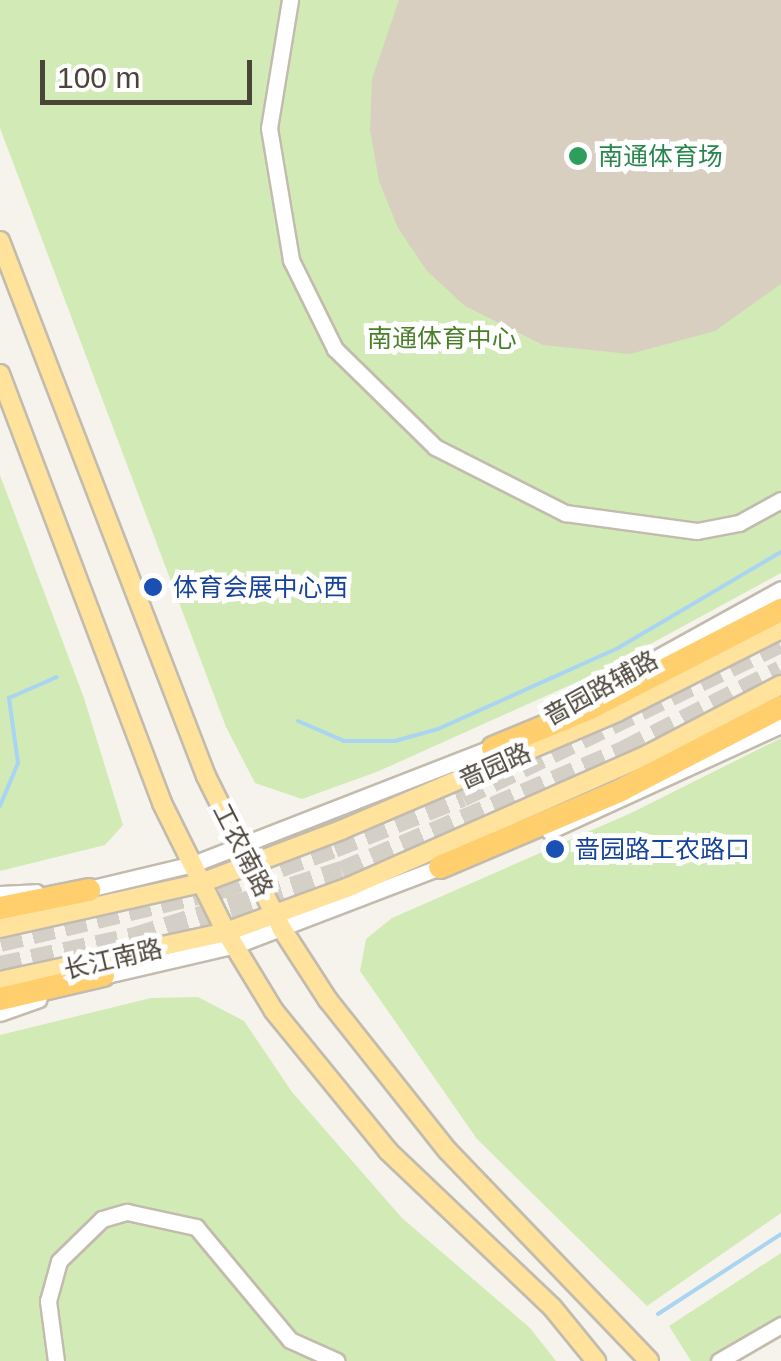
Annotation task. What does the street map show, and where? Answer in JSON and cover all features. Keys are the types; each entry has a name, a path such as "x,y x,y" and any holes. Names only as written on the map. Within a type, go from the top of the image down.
{"highway":[{"path":"493,748 590,708 781,610"},
{"path":"440,867 620,790 781,706"},
{"path":"0,908 89,890"},
{"path":"0,998 102,975"}],"main road":[{"name":"工农南路","path":"0,241 134,598 237,846 279,921 328,1000 447,1150 649,1361"},
{"name":"工农南路","path":"0,374 111,675 192,864 274,1011 388,1150 552,1306 596,1361"},
{"name":"啬园路","path":"201,883 464,780 781,628"},
{"path":"231,938 279,921 503,822 781,686"},
{"path":"0,928 201,883"},
{"name":"长江南路","path":"0,981 231,938"}],"street":[{"path":"290,0 269,128 291,260 334,350 435,446 565,513 696,531 739,524 781,500"},
{"name":"啬园路辅路","path":"0,894 89,890 192,864 493,748 781,588"},
{"path":"279,921 589,818 781,726"},
{"path":"0,1013 102,975 231,938"},
{"path":"56,1361 48,1301 59,1261 102,1220 126,1212 196,1226 290,1340 337,1361"},
{"path":"719,1361 781,1325"}],"green space":[{"name":"南通体育中心","path":"0,0 781,0 781,573 597,673 379,771 302,799 255,783 226,727 0,128"},
{"path":"0,475 84,698 123,825 105,845 0,871"},
{"path":"781,738 781,1213 647,1306 477,1139 360,971 366,939 392,918 631,813"},
{"path":"198,997 244,1021 292,1092 402,1218 530,1328 556,1361 0,1361 0,1035 151,998"},
{"path":"781,1253 781,1318 714,1361 691,1361 669,1326"}],"building":[{"name":"南通体育场","path":"399,0 781,0 781,284 715,331 630,354 543,345 465,306 427,271 398,228 379,181 370,130 372,79"}],"waterway":[{"path":"298,721 344,741 395,741 438,729 618,648 781,552"},
{"path":"0,806 18,763 9,698 57,677"},
{"path":"658,1314 781,1234"}],"tunnel":[{"path":"0,941 218,889 334,847 462,796 781,642"},
{"path":"0,967 135,938 342,872 625,751 781,671"}],"place":[{"name":"南通体育场","path":"578,156"},
{"name":"体育会展中心西","path":"153,587"},
{"name":"啬园路工农路口","path":"555,849"}]}
